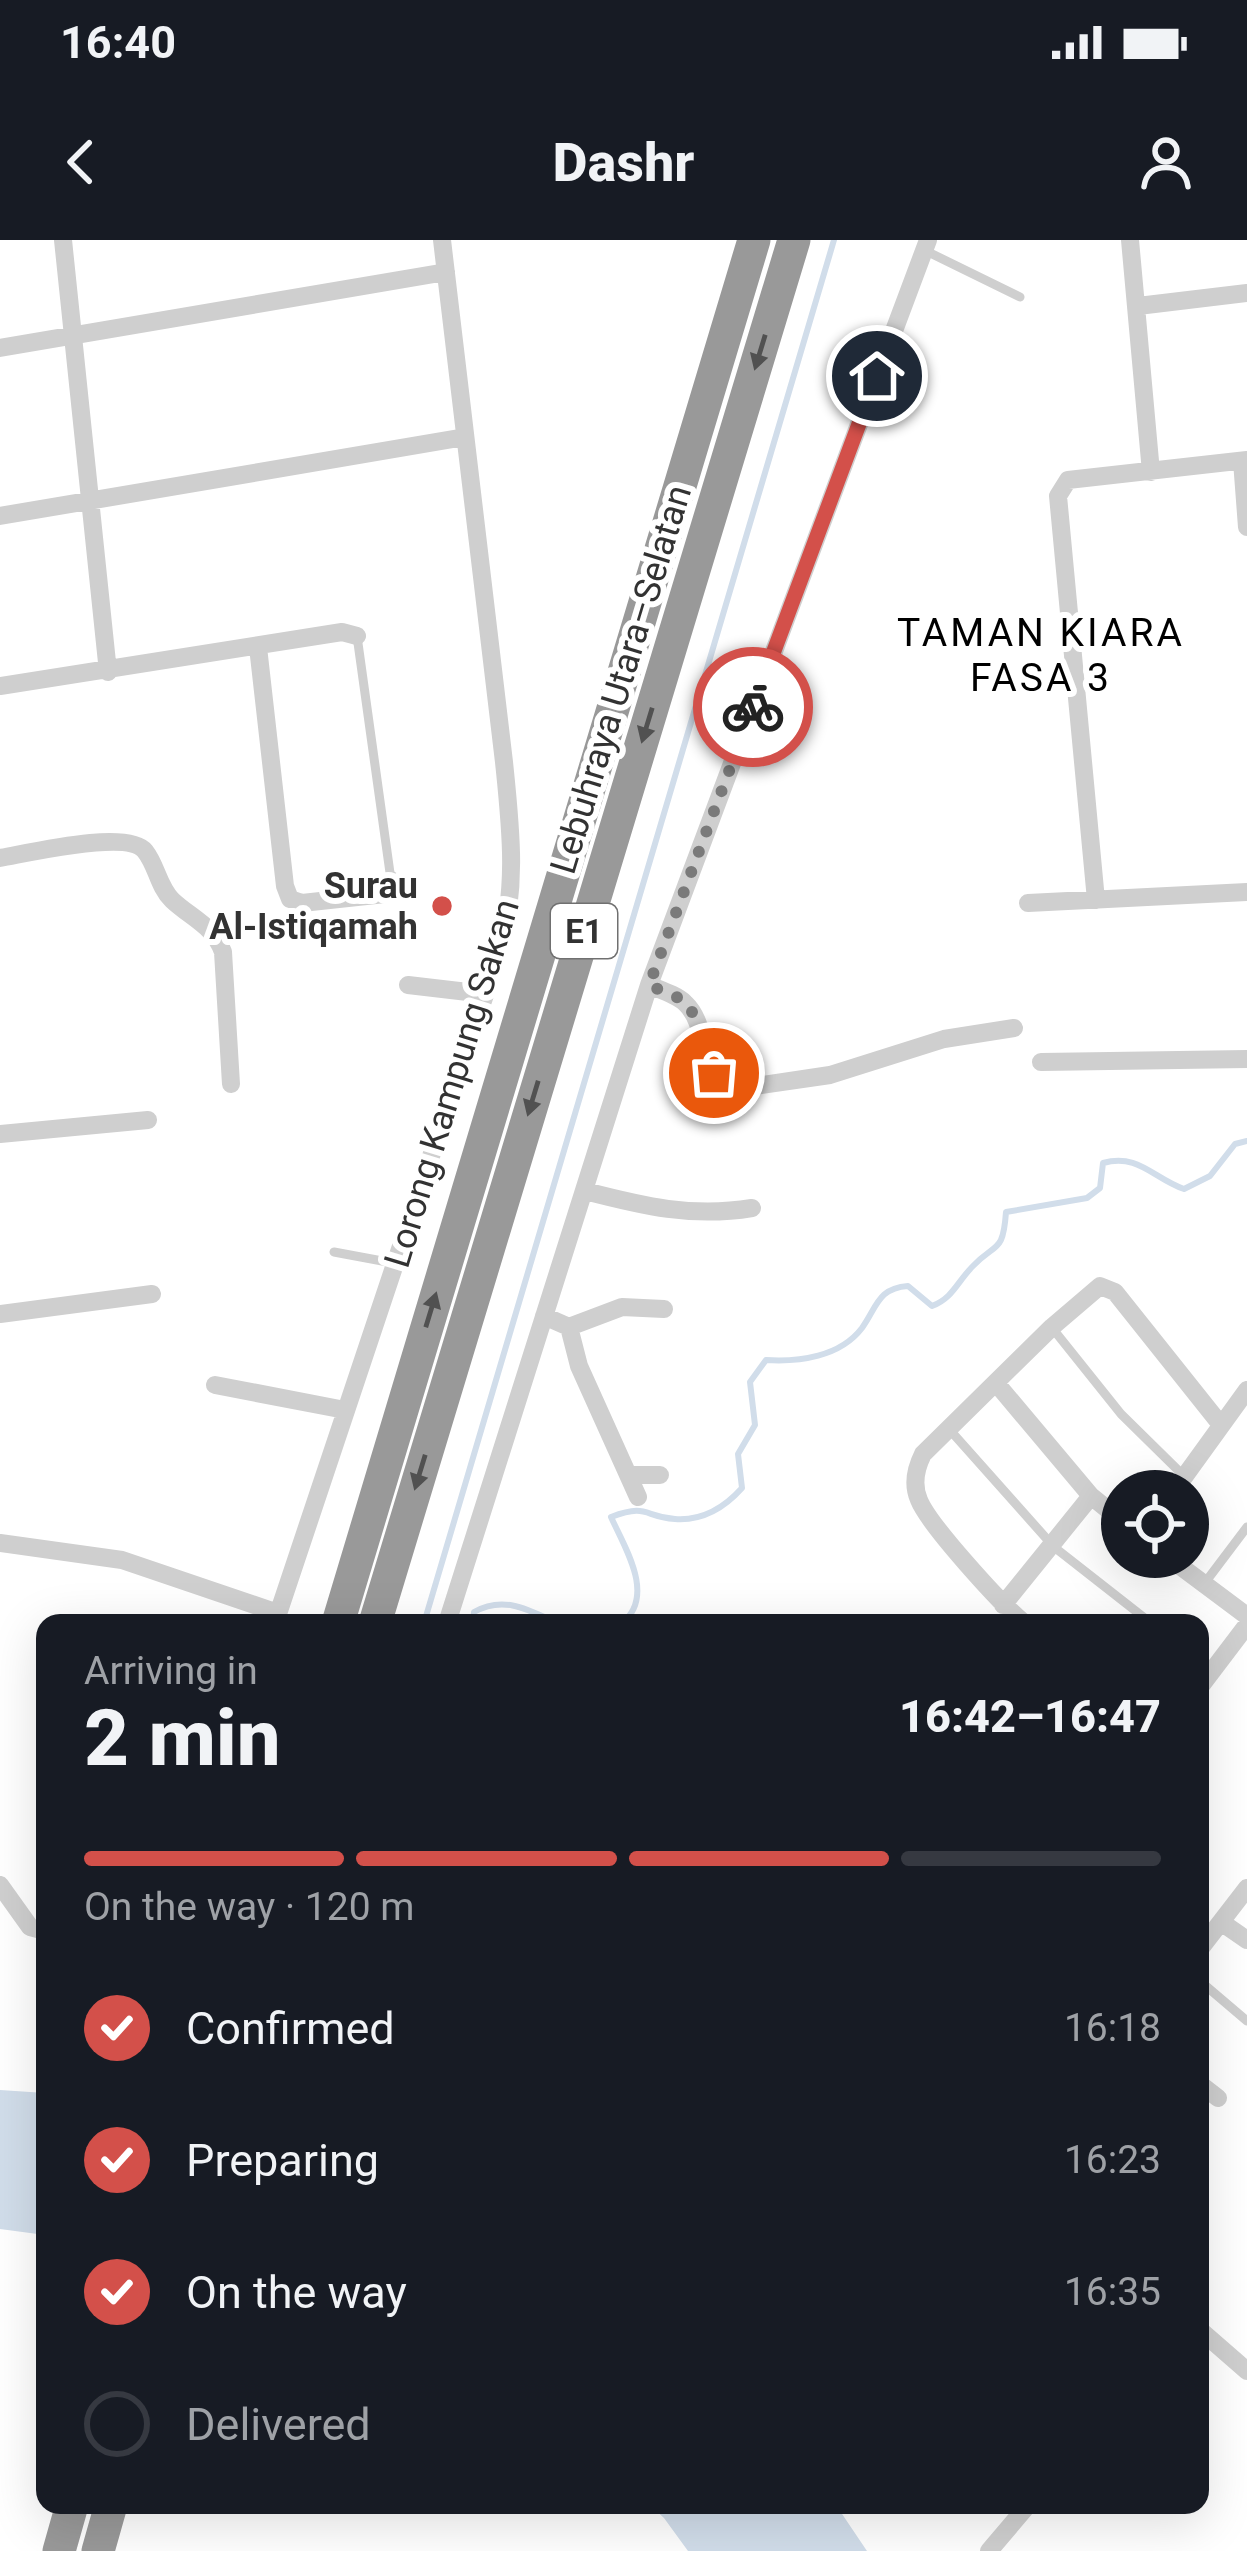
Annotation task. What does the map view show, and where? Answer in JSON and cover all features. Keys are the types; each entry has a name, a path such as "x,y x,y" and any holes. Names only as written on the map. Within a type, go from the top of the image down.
{"highway":[{"name":"Lebuhraya Utara–Selatan","path":"341,1614 754,240"},
{"name":"Lebuhraya Utara–Selatan","path":"378,1614 794,240"},
{"path":"59,2551 69,2514"},
{"path":"98,2551 108,2514"}],"street":[{"path":"63,240 108,672"},
{"name":"Lorong Kampung Sakan","path":"277,1614 507,926 513,860 442,240"},
{"path":"1130,240 1151,472"},
{"path":"450,1614 649,985 926,245"},
{"path":"0,349 446,272"},
{"path":"1138,306 1247,293"},
{"path":"0,516 465,437"},
{"path":"1096,900 1057,505 1068,479 1245,460 1247,527"},
{"path":"0,686 342,632 357,636"},
{"path":"258,647 290,899 302,902 385,894 391,880"},
{"path":"0,857 111,841 142,846 163,889 218,939 223,952 231,1084"},
{"path":"1028,903 1247,892"},
{"path":"408,985 485,994"},
{"path":"649,985 683,1000 714,1073 735,1089 830,1075 944,1039 1014,1028"},
{"path":"1041,1062 1247,1059"},
{"path":"0,1134 148,1120"},
{"path":"586,1191 687,1214 752,1208"},
{"path":"1014,1614 919,1502 915,1476 923,1454 1092,1289 1108,1287 1221,1425"},
{"path":"0,1314 152,1294"},
{"path":"544,1316 569,1327 622,1307 664,1309"},
{"path":"569,1327 579,1366 638,1497"},
{"path":"996,1383 1101,1505"},
{"path":"215,1385 345,1410"},
{"path":"1189,1470 1247,1390"},
{"path":"628,1475 660,1475"},
{"path":"1003,1605 1090,1496"},
{"path":"0,1543 122,1560 265,1614"},
{"path":"1196,1578 1247,1621 1209,1667"},
{"path":"0,1885 30,1927 36,1929"},
{"path":"1209,1937 1247,1888"},
{"path":"1221,1922 1247,1940"},
{"path":"1209,2091 1218,2098"},
{"path":"1209,2338 1247,2371"},
{"path":"989,2551 1020,2514"}],"lane":[{"path":"926,245 1020,297"},
{"path":"357,636 391,880"},
{"path":"334,1252 394,1263"},
{"path":"1052,1327 1167,1470"},
{"path":"949,1429 1054,1546 1140,1614"},
{"path":"1204,1584 1247,1527"},
{"path":"1209,1989 1247,2021"}],"shaded area":[{"path":"0,2090 36,2092 36,2234 0,2229"},
{"path":"660,2514 842,2514 867,2551 688,2551"}],"waterway":[{"path":"427,1614 834,240"},
{"path":"630,1614 637,1599 635,1572 611,1517 640,1511 665,1518 695,1518 721,1507 742,1488 738,1454 755,1425 750,1382 766,1360 805,1358 842,1346 890,1290 908,1286 932,1306 939,1303 997,1246 1006,1212 1087,1198 1100,1188 1103,1163 1136,1164 1184,1189 1210,1176 1235,1144 1247,1141"},
{"path":"474,1614 496,1605 537,1614"}],"way so far":[{"path":"714,1073 692,1012 683,1000 649,985 753,707"}],"place":[{"name":"Surau Al-Istiqamah","path":"442,906"}],"district":[{"name":"TAMAN KIARA FASA 3","path":"1041,654"}],"route":[{"path":"753,707 877,376"}]}
